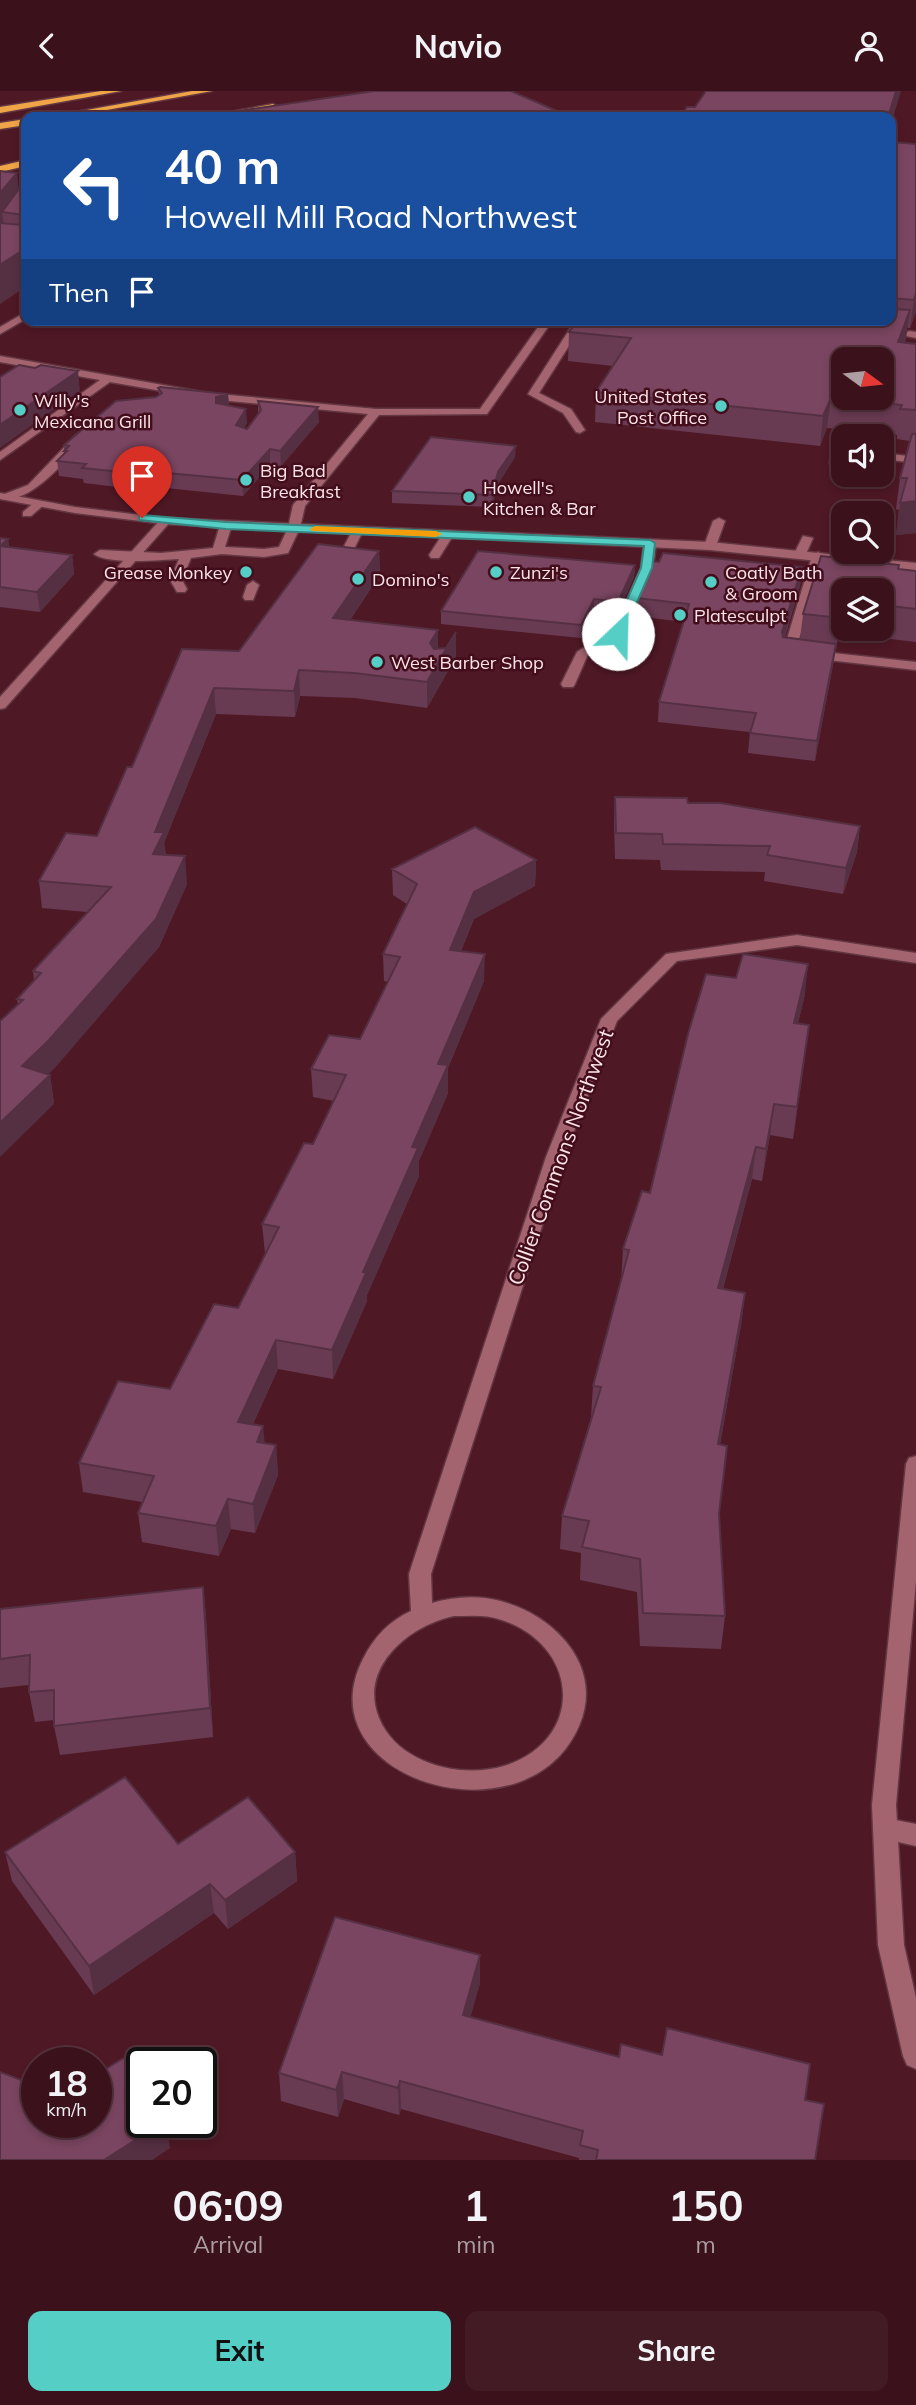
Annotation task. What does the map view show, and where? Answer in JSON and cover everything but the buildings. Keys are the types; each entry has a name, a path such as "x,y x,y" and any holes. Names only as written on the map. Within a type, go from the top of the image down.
{"highway":[{"path":"0,110 117,91"},
{"path":"83,112 208,91"},
{"path":"240,112 283,105"},
{"path":"0,126 21,123"},
{"path":"0,169 21,164"}],"street":[{"path":"0,331 21,318"},
{"path":"0,359 208,395 376,412 483,412 544,326"},
{"path":"580,430 563,405 533,394 576,327 603,330"},
{"path":"896,333 914,334"},
{"path":"15,371 26,363"},
{"path":"0,457 110,377"},
{"path":"100,554 186,557 222,550 262,559 284,550 294,528 299,505 376,412"},
{"path":"3,497 32,488 85,433"},
{"path":"894,457 916,460"},
{"path":"3,497 165,521 710,546 916,567"},
{"path":"27,514 40,503"},
{"path":"0,705 165,521"},
{"path":"710,546 719,521"},
{"path":"222,550 219,548 226,525"},
{"path":"346,554 357,531"},
{"path":"435,555 448,534"},
{"path":"800,554 807,538"},
{"path":"618,634 647,568 650,543"},
{"path":"818,556 789,652 916,666"},
{"path":"181,589 176,580 186,557"},
{"path":"568,684 583,652"},
{"name":"Collier Commons Northwest","path":"422,1615 420,1574 555,1157 609,1019 672,957 797,940 916,958"},
{"path":"916,1464 884,1805 891,1945 916,2056"},
{"path":"454,1607 487,1607 519,1616 546,1633 565,1656 575,1683 573,1712 560,1739 537,1761 507,1776 472,1782 436,1777 403,1762 380,1740 366,1712 365,1683 375,1655 395,1632 422,1615 454,1607"},
{"path":"885,1829 916,1835"}],"slow traffic":[{"path":"315,529 436,534"}],"place":[{"name":"United States Post Office","path":"721,406"},
{"name":"Willy's Mexicana Grill","path":"20,410"},
{"name":"Big Bad Breakfast","path":"246,480"},
{"name":"Howell's Kitchen & Bar","path":"469,497"},
{"name":"Grease Monkey","path":"246,572"},
{"name":"Zunzi's","path":"496,572"},
{"name":"Domino's","path":"358,579"},
{"name":"Coatly Bath & Groom","path":"711,582"},
{"name":"Platesculpt","path":"680,615"},
{"name":"West Barber Shop","path":"377,662"}],"route":[{"path":"142,518 226,525 650,543 647,568 618,634"}]}
